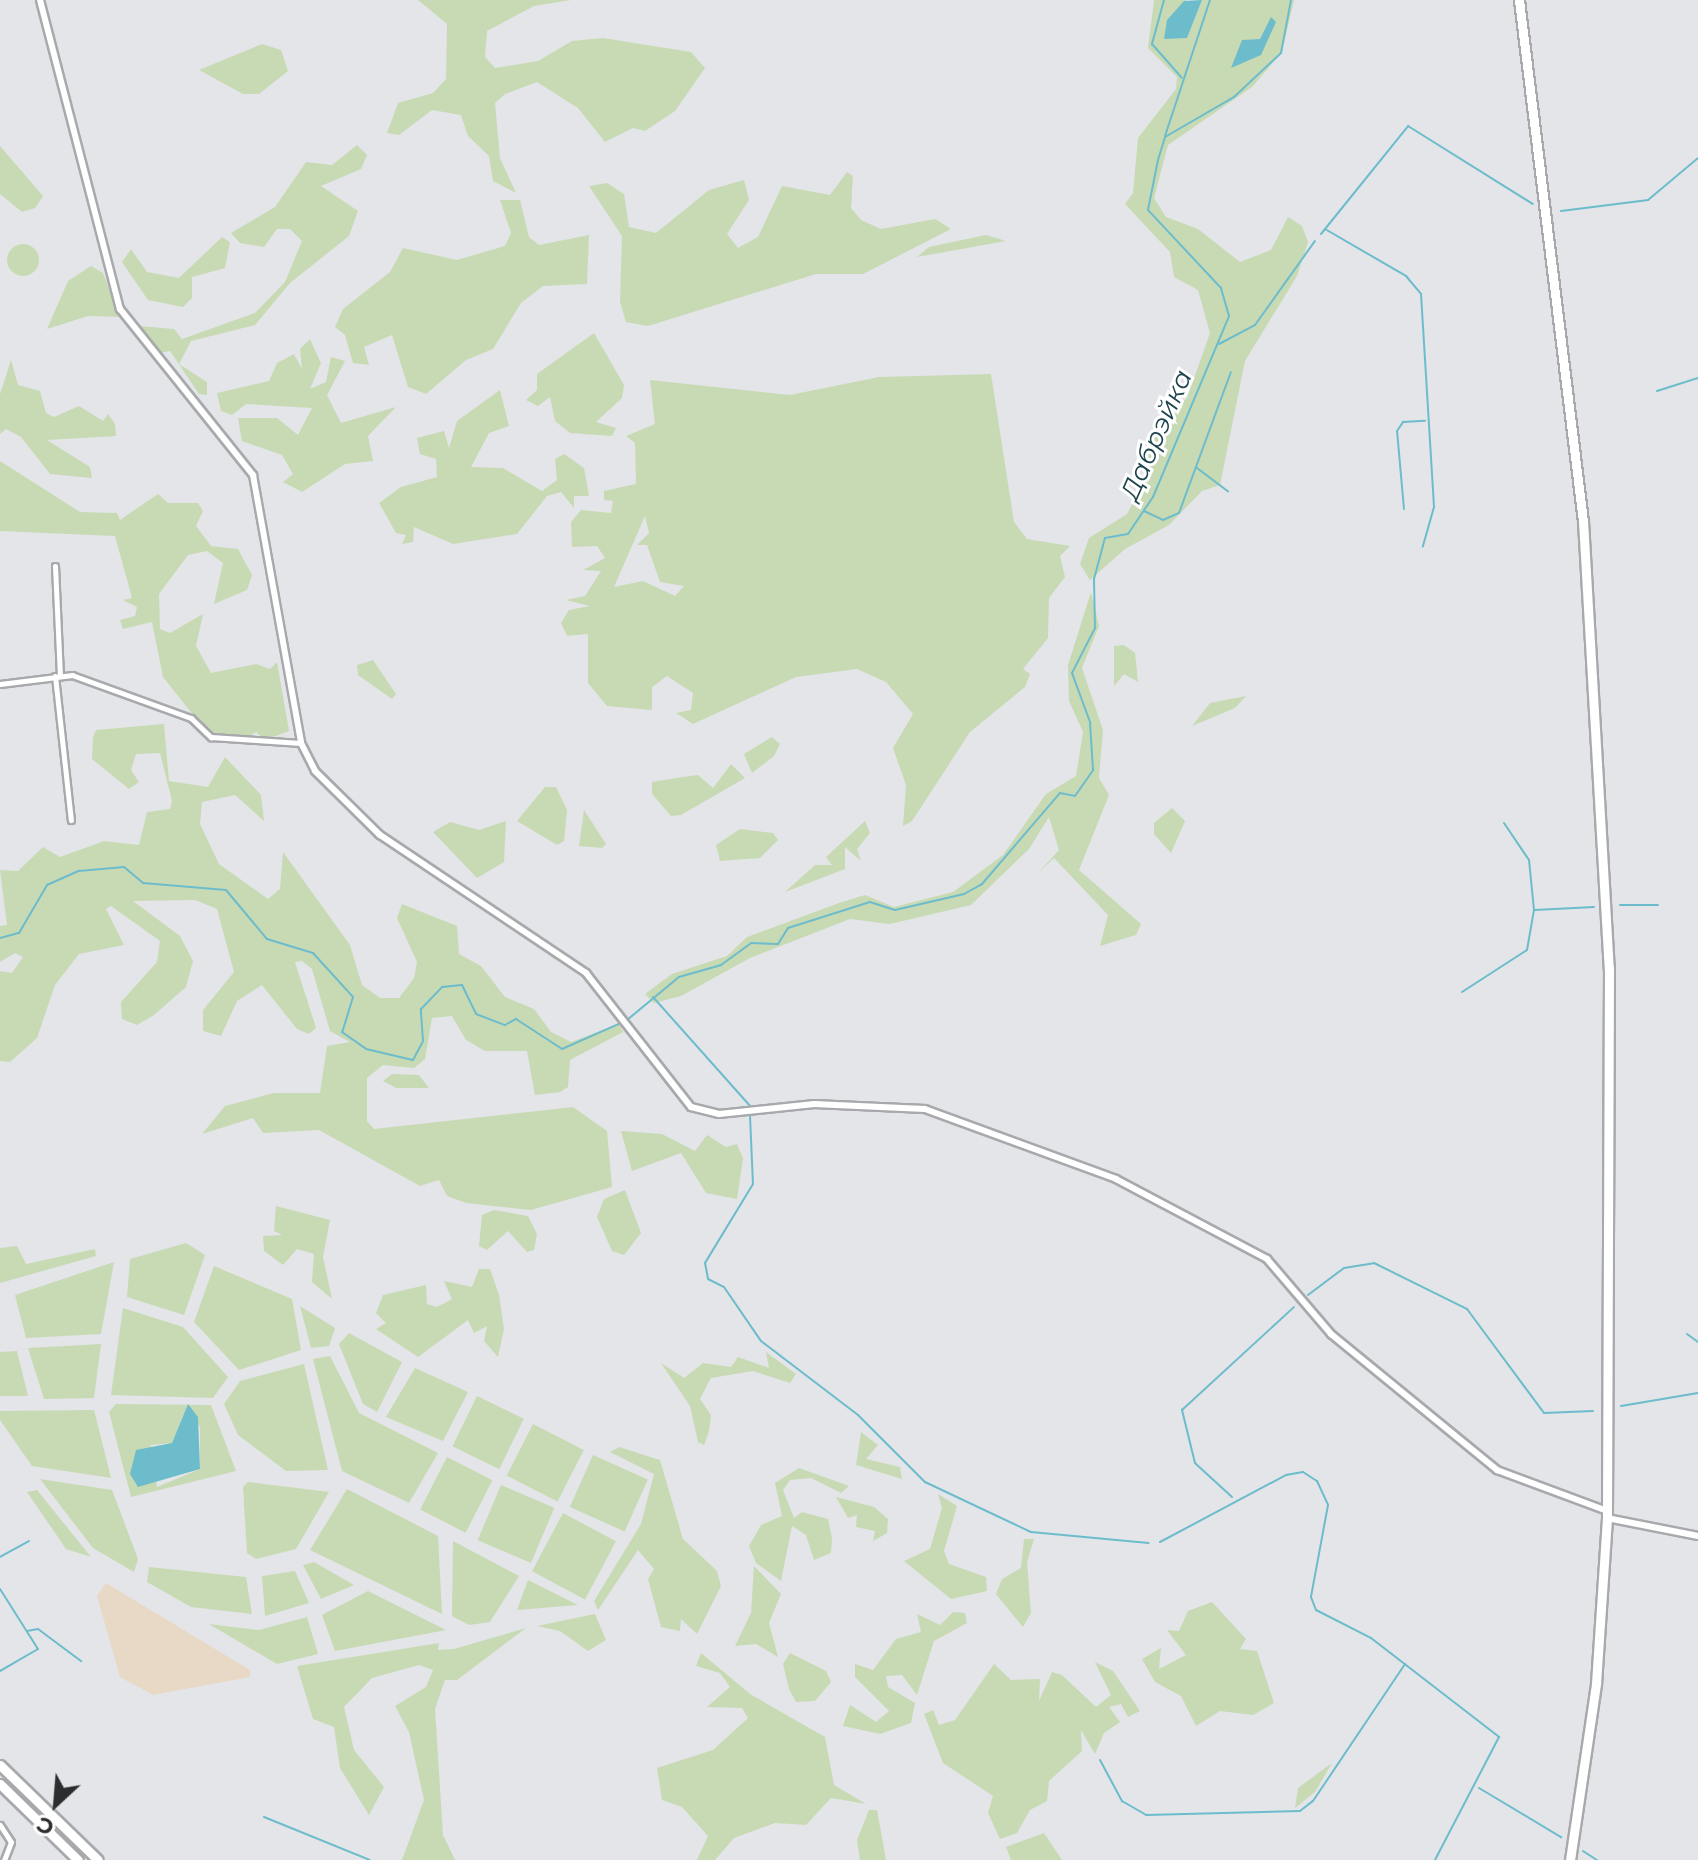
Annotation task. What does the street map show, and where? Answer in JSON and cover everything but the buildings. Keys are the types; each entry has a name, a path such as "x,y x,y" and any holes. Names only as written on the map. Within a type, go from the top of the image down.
{"highway":[{"path":"1519,0 1568,369 1598,726 1610,1049 1607,1515 1596,1684 1570,1860"},
{"path":"0,1765 98,1860"},
{"path":"0,1784 78,1860"}],"street":[{"path":"40,0 120,309 144,347 242,454 262,499 301,743 315,771 388,843 567,957 621,1013 682,1099 703,1113 814,1104 925,1109 1182,1209 1267,1259 1331,1334 1485,1462 1607,1515 1698,1536"},
{"path":"55,566 58,676 71,820"},
{"path":"0,684 58,676 150,701 191,718 211,737 301,743"},
{"path":"0,1825 11,1842 4,1860"}],"shaded area":[{"path":"106,1583 250,1670 250,1677 153,1695 120,1677 97,1596"}],"green space":[{"path":"418,0 571,0 534,6 487,31 485,57 495,68 538,61 572,41 603,38 691,52 705,68 675,111 645,131 633,128 605,142 578,108 537,82 505,94 495,103 500,158 516,193 493,181 489,156 468,136 461,115 432,110 399,135 387,133 398,103 433,93 446,79 447,24"},
{"path":"1154,0 1186,0 1179,14 1187,38 1202,0 1294,0 1282,52 1252,87 1168,145 1154,198 1166,217 1198,229 1240,262 1271,250 1288,217 1302,226 1308,242 1297,276 1245,361 1220,485 1202,491 1169,525 1125,549 1090,580 1080,564 1089,538 1127,514 1144,483 1154,425 1187,398 1210,333 1198,290 1174,277 1170,252 1125,204 1133,193 1138,138 1176,89 1177,77 1148,48"},
{"path":"262,44 281,50 288,71 259,94 243,94 199,70"},
{"path":"357,145 367,155 361,169 321,186 358,211 349,236 290,283 255,325 191,341 179,364 207,382 207,395 199,394 170,351 160,353 139,326 174,329 182,339 255,313 285,282 302,241 290,229 277,229 264,247 240,243 231,233 275,207 306,162 332,165"},
{"path":"0,146 43,196 35,208 22,212 0,194"},
{"path":"847,172 853,176 851,208 861,220 881,229 935,219 951,229 863,274 816,274 648,326 626,322 620,302 622,236 589,186 607,183 624,194 629,227 656,233 709,190 744,180 749,200 727,234 738,248 758,237 782,186 830,195"},
{"path":"500,200 520,200 529,237 539,245 589,235 587,284 543,286 521,303 493,349 466,360 426,394 408,387 392,335 364,347 369,365 353,363 345,335 335,327 343,309 390,272 403,248 457,260 505,246 511,233"},
{"path":"986,235 1006,241 917,257 929,247"},
{"path":"222,237 230,242 225,268 192,277 192,298 183,307 148,300 122,262 131,249 147,272 179,278"},
{"path":"23,244 35,248 39,260 35,272 23,276 11,272 7,260 11,248"},
{"path":"91,266 103,273 120,317 88,316 47,329 68,281"},
{"path":"594,333 624,385 622,398 596,422 616,428 612,436 570,433 555,421 550,397 538,406 526,400 537,390 537,374"},
{"path":"310,339 321,363 310,389 326,382 331,357 345,361 327,395 341,423 396,407 368,436 373,461 345,464 302,492 283,482 293,474 282,455 242,441 238,418 277,418 298,435 312,408 246,404 232,415 221,411 217,393 269,381 277,363 294,354 302,369 300,349"},
{"path":"11,360 18,385 40,391 46,413 54,417 79,406 103,421 108,414 115,424 116,436 47,440 90,467 92,478 50,474 21,437 6,429 0,434 0,394"},
{"path":"991,374 1014,522 1027,539 1070,546 1060,556 1065,577 1049,598 1048,638 1023,669 1030,674 1025,687 970,732 912,821 903,826 906,785 893,748 913,714 886,682 857,669 796,677 693,724 676,713 691,710 693,693 667,676 652,687 652,710 607,706 588,683 588,634 567,636 561,623 569,610 590,606 566,600 585,596 601,571 583,570 605,558 597,546 572,547 571,522 581,510 611,513 613,501 604,500 604,491 636,484 635,443 626,436 655,424 650,380 790,395 879,377","holes":["645,516 649,533 637,545 647,545 660,582 684,586 675,596 643,581 614,587"]},
{"path":"500,390 509,426 489,433 471,467 503,468 542,491 557,480 555,459 564,454 584,468 589,496 574,496 574,508 561,492 547,496 517,534 453,544 414,527 413,542 402,544 406,535 396,533 379,503 401,487 437,477 436,459 420,454 417,438 444,431 449,448 457,421"},
{"path":"0,461 80,512 117,513 120,520 158,494 168,503 198,503 203,511 196,526 211,546 238,549 252,575 247,590 214,604 223,563 207,551 188,555 159,594 160,629 170,633 203,614 196,646 211,673 256,664 270,669 277,662 289,731 265,740 256,732 244,739 211,734 202,726 163,677 152,622 123,629 120,620 135,616 137,607 123,600 132,598 115,536 0,531"},
{"path":"1091,592 1099,626 1082,668 1103,730 1099,778 1109,795 1079,870 1141,924 1136,935 1100,946 1108,915 1054,858 1039,872 1059,850 1049,817 1029,849 971,905 890,924 850,919 750,958 681,996 654,1003 645,994 672,974 727,956 747,937 839,903 865,895 894,907 953,892 1003,855 1046,794 1076,776 1083,732 1069,701 1068,665"},
{"path":"1124,645 1135,653 1138,682 1124,674 1114,686 1114,646"},
{"path":"373,660 396,694 392,699 358,675 357,665"},
{"path":"1246,696 1235,708 1192,726 1210,703"},
{"path":"164,724 169,781 208,787 225,757 261,795 264,821 235,795 202,802 200,824 219,864 268,899 280,889 283,852 350,945 362,985 380,998 399,998 414,978 417,962 397,918 402,904 457,926 459,954 481,966 505,997 534,1009 551,1032 571,1042 619,1024 623,1032 570,1060 568,1087 560,1092 535,1095 527,1051 485,1051 466,1040 452,1016 432,1018 425,1059 414,1068 383,1065 367,1078 367,1121 374,1129 573,1107 607,1131 612,1187 531,1210 466,1203 447,1196 439,1180 420,1186 319,1130 263,1133 253,1118 202,1134 225,1106 274,1093 320,1093 327,1046 350,1042 330,1031 312,969 302,961 295,962 316,1028 309,1034 297,1029 262,985 237,1001 221,1036 203,1031 203,1010 234,972 217,909 195,900 133,901 180,936 193,961 186,987 154,1015 137,1025 122,1019 121,1002 157,962 160,941 111,906 106,909 124,945 79,954 55,985 37,1038 10,1062 0,1061 0,971 12,973 23,957 15,953 0,962 0,926 7,925 0,870 18,871 43,847 60,857 104,841 139,845 147,812 170,809 172,801 160,753 136,754 131,770 139,782 129,789 92,759 93,737 96,730"},
{"path":"772,737 780,744 774,756 752,773 744,754"},
{"path":"731,764 745,778 681,815 671,816 652,794 652,782 698,775 713,788"},
{"path":"545,787 556,787 567,810 564,841 557,845 517,821"},
{"path":"1172,808 1185,821 1171,853 1154,834 1154,823"},
{"path":"584,810 606,844 602,848 579,846"},
{"path":"506,821 504,862 477,878 433,832 450,822 479,830"},
{"path":"865,821 870,833 857,849 861,861 845,847 845,869 785,892 815,865 832,865 826,857"},
{"path":"740,829 773,833 778,840 760,858 720,861 716,845"},
{"path":"392,1074 419,1075 429,1088 396,1088 383,1081"},
{"path":"621,1131 662,1134 695,1151 707,1135 726,1147 737,1144 743,1158 737,1199 706,1193 681,1153 632,1171"},
{"path":"625,1190 641,1233 624,1255 612,1251 597,1217 604,1199"},
{"path":"276,1206 330,1220 323,1257 332,1299 312,1282 314,1254 297,1249 283,1265 264,1251 263,1236 282,1235 274,1231"},
{"path":"494,1210 528,1216 537,1234 534,1250 527,1252 508,1231 487,1250 479,1246 482,1215"},
{"path":"186,1243 205,1255 184,1315 127,1297 130,1259"},
{"path":"17,1246 26,1264 95,1249 96,1256 0,1283 0,1248"},
{"path":"114,1262 101,1334 26,1338 15,1295"},
{"path":"214,1266 292,1299 301,1350 239,1370 194,1322"},
{"path":"479,1269 490,1269 499,1295 504,1329 498,1357 484,1341 487,1326 474,1333 468,1320 418,1357 376,1329 386,1323 376,1313 383,1295 426,1285 427,1304 437,1307 452,1299 444,1281 472,1287"},
{"path":"300,1306 335,1328 329,1346 311,1348"},
{"path":"123,1308 183,1327 228,1377 213,1398 111,1395"},
{"path":"349,1333 402,1362 377,1412 363,1404 339,1344"},
{"path":"101,1344 94,1398 44,1399 28,1348"},
{"path":"17,1351 28,1396 0,1396 0,1352"},
{"path":"766,1352 796,1374 790,1383 753,1371 711,1378 700,1399 711,1415 709,1431 704,1445 698,1442 690,1406 661,1363 684,1378 703,1363 731,1367 738,1357 769,1368"},
{"path":"330,1356 359,1413 438,1453 409,1503 342,1471 313,1359"},
{"path":"304,1364 328,1470 286,1471 238,1435 224,1404 240,1381"},
{"path":"415,1368 468,1392 443,1441 386,1417"},
{"path":"477,1396 524,1419 499,1469 452,1446"},
{"path":"116,1404 211,1405 236,1471 131,1497 109,1412","holes":["188,1405 200,1427 200,1469 157,1487 151,1445 172,1443"]},
{"path":"94,1410 111,1478 32,1466 0,1420 0,1411"},
{"path":"533,1424 584,1450 557,1502 507,1476"},
{"path":"861,1432 878,1445 866,1459 900,1467 902,1479 856,1465"},
{"path":"619,1447 660,1460 683,1539 717,1571 721,1586 697,1634 681,1619 680,1631 661,1627 648,1579 654,1569 638,1550 598,1610 594,1601 641,1524 654,1474 610,1452"},
{"path":"593,1455 648,1479 625,1531 570,1507"},
{"path":"447,1457 492,1480 466,1533 420,1510"},
{"path":"799,1468 849,1486 841,1493 811,1478 790,1480 783,1490 794,1518 802,1512 828,1519 831,1553 814,1560 806,1535 792,1526 781,1581 756,1563 749,1546 761,1525 782,1516 775,1483"},
{"path":"40,1479 112,1490 138,1559 134,1572 93,1548"},
{"path":"248,1482 329,1492 296,1549 256,1559 247,1553 243,1487"},
{"path":"501,1485 554,1508 531,1563 478,1540"},
{"path":"347,1489 438,1536 442,1614 310,1550"},
{"path":"37,1490 91,1557 66,1549 27,1492"},
{"path":"938,1494 957,1506 944,1551 949,1564 986,1577 987,1591 951,1599 904,1561 930,1549 942,1508"},
{"path":"836,1497 874,1507 888,1519 887,1533 873,1541 875,1531 856,1527 857,1515 848,1518"},
{"path":"563,1513 616,1541 585,1599 532,1571"},
{"path":"1024,1539 1034,1539 1027,1562 1031,1613 1023,1627 996,1594 1002,1579 1021,1568"},
{"path":"453,1541 519,1576 490,1622 469,1625 452,1616"},
{"path":"314,1562 354,1585 321,1599 303,1565"},
{"path":"754,1566 781,1594 769,1623 778,1657 756,1644 735,1646 751,1613"},
{"path":"149,1567 246,1577 252,1614 191,1607 147,1582"},
{"path":"295,1571 309,1603 265,1616 262,1576"},
{"path":"528,1580 578,1605 517,1610"},
{"path":"368,1591 446,1630 335,1651 322,1615"},
{"path":"1212,1602 1246,1639 1240,1649 1257,1651 1274,1703 1253,1715 1220,1711 1196,1726 1181,1696 1155,1682 1142,1659 1161,1648 1159,1669 1186,1655 1167,1630 1179,1631 1188,1611"},
{"path":"953,1612 965,1613 967,1623 934,1641 917,1695 902,1675 886,1676 888,1687 915,1703 911,1723 880,1734 843,1726 850,1705 876,1722 889,1711 855,1677 855,1664 873,1670 896,1639 921,1632 917,1614 940,1625"},
{"path":"595,1614 606,1640 588,1651 560,1631 537,1626"},
{"path":"307,1617 318,1654 277,1664 209,1624 259,1630"},
{"path":"526,1628 457,1680 445,1680 435,1709 443,1835 455,1860 402,1860 424,1800 409,1732 395,1706 426,1687 433,1670 419,1665 372,1678 344,1707 354,1750 384,1787 369,1815 340,1768 334,1727 313,1719 297,1666 439,1643 438,1650 454,1649"},
{"path":"701,1653 750,1694 825,1737 834,1785 866,1804 831,1798 806,1825 775,1823 734,1838 715,1860 697,1860 708,1836 682,1807 662,1800 657,1768 713,1750 748,1718 742,1708 707,1707 730,1687 720,1673 696,1666"},
{"path":"790,1653 826,1671 831,1682 815,1701 796,1702 789,1689 783,1664"},
{"path":"1095,1662 1113,1671 1140,1711 1128,1717 1121,1704 1109,1707 1120,1722 1104,1733 1095,1754 1081,1730 1082,1751 1049,1781 1047,1801 1030,1810 1017,1833 1000,1839 988,1813 993,1796 943,1763 924,1714 933,1710 939,1725 955,1720 994,1664 1011,1680 1040,1679 1039,1701 1052,1672 1062,1675 1096,1707 1111,1695"},
{"path":"1332,1763 1315,1792 1295,1808 1298,1788"},
{"path":"869,1810 877,1810 886,1860 860,1860 857,1840"},
{"path":"1044,1833 1062,1860 1011,1860 1006,1847"}],"water":[{"path":"1202,0 1187,38 1164,39 1167,20 1184,1"},
{"path":"1271,17 1276,22 1261,55 1231,68 1242,40 1260,39"},
{"path":"188,1404 198,1417 200,1469 138,1487 130,1474 136,1450 172,1443"}],"waterway":[{"path":"1164,0 1152,44 1182,78"},
{"path":"1165,136 1210,0"},
{"name":"Дабрэйка","path":"627,1020 679,977 721,965 751,943 778,944 788,928 870,902 895,910 964,894 982,884 1060,793 1075,796 1093,770 1090,722 1072,673 1095,628 1094,579 1105,538 1128,534 1153,497 1229,316 1221,288 1148,210 1158,160 1165,137 1234,97 1281,53 1291,0"},
{"path":"1321,234 1408,126 1533,204"},
{"path":"1561,211 1648,200 1698,158"},
{"path":"1325,229 1406,276 1421,294 1434,507 1423,546"},
{"path":"1219,344 1255,325 1315,241"},
{"path":"1144,511 1163,520 1179,513 1231,372"},
{"path":"1657,391 1698,378"},
{"path":"1404,509 1397,431 1403,422 1425,421"},
{"path":"1197,468 1228,491"},
{"path":"1504,823 1529,860 1534,910 1594,907"},
{"name":"Дабрэйка","path":"0,938 19,933 47,885 79,871 124,867 143,883 226,890 267,939 313,953 353,997 342,1032 366,1049 413,1060 423,1041 421,1009 442,987 462,985 476,1014 505,1025 516,1019 562,1049 621,1023"},
{"path":"1620,905 1658,905"},
{"path":"1462,992 1527,950 1534,910"},
{"path":"653,997 750,1106"},
{"path":"750,1116 753,1184 705,1263 708,1279 724,1287 761,1341 858,1415 925,1482 1031,1532 1148,1543"},
{"path":"1308,1295 1344,1268 1374,1263 1467,1309 1544,1413 1593,1411"},
{"path":"1232,1497 1195,1463 1182,1410 1294,1307"},
{"path":"1687,1334 1698,1342"},
{"path":"1621,1406 1698,1393"},
{"path":"1160,1542 1286,1475 1303,1472 1317,1481 1328,1505 1311,1597 1316,1610 1371,1638 1499,1737 1435,1860"},
{"path":"0,1557 29,1541"},
{"path":"0,1589 38,1649 0,1671"},
{"path":"27,1631 38,1629 81,1661"},
{"path":"1100,1760 1122,1801 1146,1815 1300,1811 1313,1801 1405,1664"},
{"path":"1479,1788 1561,1837"},
{"path":"264,1817 370,1860"},
{"path":"1583,1851 1597,1860"}]}
